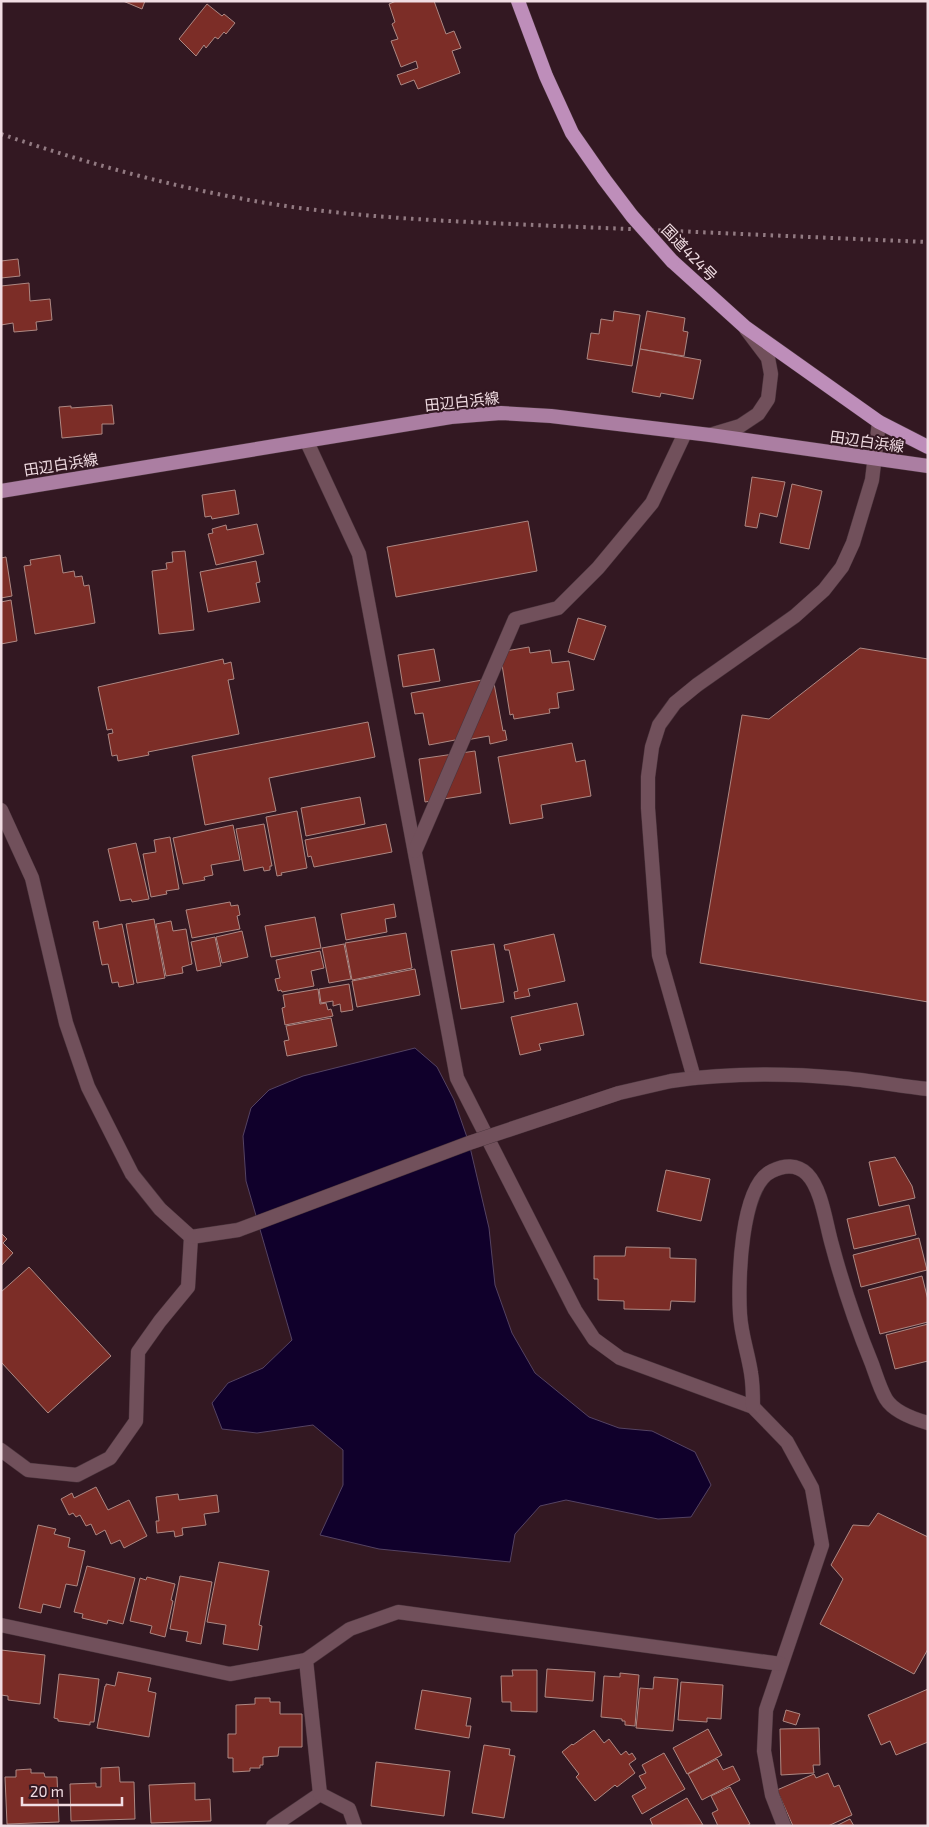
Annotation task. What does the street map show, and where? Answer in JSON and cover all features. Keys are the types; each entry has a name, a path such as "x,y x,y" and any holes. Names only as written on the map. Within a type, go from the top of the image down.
{"highway":[{"name":"国道424号","path":"518,1 546,76 572,133 604,180 632,216 672,261 744,327 879,422 928,446"}],"main road":[{"name":"田辺白浜線","path":"1,490 307,442 451,417 501,413 551,416 710,435 928,466"}],"street":[{"path":"710,435 740,426 758,414 768,399 771,374 768,358 744,327"},
{"path":"694,1078 659,954 648,808 648,777 652,747 660,725 675,703 696,685 795,616 824,590 842,567 853,543 872,480 879,422"},
{"path":"415,851 515,619 558,608 598,568 652,503 685,432"},
{"path":"307,442 359,554 457,1078 575,1310 594,1339 620,1358 753,1407 787,1442 812,1488 822,1545 766,1710 764,1751 772,1795 784,1826"},
{"path":"1,810 32,878 66,1023 88,1087 132,1174 160,1209 191,1237"},
{"path":"191,1237 238,1230 469,1143 619,1093 671,1081 735,1074 821,1077 928,1090"},
{"path":"753,1407 752,1375 740,1316 738,1287 743,1235 758,1183 770,1172 783,1167 798,1167 807,1174 816,1188 855,1322 886,1400 909,1418 928,1423"},
{"path":"1,1450 28,1470 77,1475 110,1458 136,1421 138,1352 160,1321 188,1288 191,1237"},
{"path":"1,1626 230,1674 306,1660 350,1629 398,1612 781,1664"},
{"path":"306,1660 320,1794"},
{"path":"273,1826 320,1794"},
{"path":"320,1794 349,1809 354,1826"}],"shaded area":[{"path":"415,1048 437,1067 454,1100 469,1143 489,1228 495,1285 512,1333 535,1373 589,1417 619,1428 652,1431 695,1452 711,1485 691,1517 658,1519 566,1500 540,1506 515,1534 510,1562 379,1549 320,1535 343,1485 343,1450 313,1425 257,1433 222,1429 212,1403 228,1383 263,1368 292,1340 246,1181 243,1136 251,1108 269,1090 303,1076"}],"building":[{"path":"123,1 145,1 142,9"},
{"path":"396,1 434,1 446,34 454,31 461,48 452,51 460,73 418,89 414,80 401,85 397,75 418,68 416,61 401,67 391,41 398,39 392,24 395,22 389,4"},
{"path":"207,4 222,16 224,14 235,23 226,34 224,32 218,39 215,37 206,48 204,45 196,56 179,39"},
{"path":"18,259 20,276 1,278 1,261"},
{"path":"29,283 30,301 50,299 52,320 36,322 37,330 14,332 13,323 1,325 1,286"},
{"path":"614,311 640,315 632,366 587,359 591,333 599,334 601,319 613,321"},
{"path":"647,311 685,318 683,331 688,332 684,356 640,349"},
{"path":"640,349 701,360 693,399 661,393 660,397 632,392"},
{"path":"112,405 114,424 102,424 102,434 62,438 59,407"},
{"path":"752,477 785,482 777,517 760,513 757,528 745,526"},
{"path":"792,484 822,491 809,549 780,543"},
{"path":"235,490 239,514 212,519 211,516 205,517 202,495"},
{"path":"528,521 537,571 396,597 387,547"},
{"path":"257,524 264,554 216,565 208,534 213,533 212,529 226,525 227,530"},
{"path":"185,551 194,630 159,634 152,571 167,569 166,563 173,562 172,552"},
{"path":"60,555 63,573 74,571 75,577 82,576 84,586 89,585 95,623 35,634 24,566 31,565 30,560"},
{"path":"6,557 12,596 1,598 1,558"},
{"path":"256,561 260,582 256,583 260,602 208,612 200,572"},
{"path":"11,600 17,641 1,644 1,602"},
{"path":"578,618 606,626 594,660 568,652"},
{"path":"529,647 530,653 550,650 552,663 569,661 574,690 557,693 559,708 549,709 550,713 514,719 513,714 510,715 500,652"},
{"path":"860,648 928,659 928,1002 700,963 742,715 769,719"},
{"path":"434,649 440,681 403,687 398,655"},
{"path":"223,659 224,664 231,662 234,679 228,680 239,734 148,752 149,755 118,761 117,755 112,756 108,734 113,733 112,729 107,730 98,687"},
{"path":"493,678 503,731 505,730 507,740 490,744 489,736 429,745 423,713 415,714 411,693"},
{"path":"368,722 375,757 269,778 276,811 205,825 192,756"},
{"path":"572,743 576,762 585,760 591,796 541,805 543,818 510,824 498,757"},
{"path":"475,751 481,793 425,802 419,759"},
{"path":"360,797 365,824 306,836 301,808"},
{"path":"297,811 307,868 281,873 282,875 277,876 266,817"},
{"path":"264,824 272,866 270,866 270,870 264,871 263,867 244,871 236,829"},
{"path":"386,824 392,852 314,867 311,856 308,857 305,840"},
{"path":"233,825 240,860 211,865 213,875 204,877 205,880 183,884 173,838"},
{"path":"170,837 179,889 166,891 167,894 151,897 143,854 156,852 154,840"},
{"path":"136,843 149,899 132,902 131,899 120,901 108,849"},
{"path":"230,902 231,906 238,905 240,915 237,916 240,929 192,938 186,910"},
{"path":"394,904 396,917 385,919 387,932 346,940 341,914"},
{"path":"315,917 321,948 271,957 265,926"},
{"path":"154,919 165,978 137,983 126,924"},
{"path":"98,921 99,929 122,924 134,984 119,987 118,982 112,983 108,964 102,965 93,922"},
{"path":"171,921 173,931 186,929 192,964 182,967 183,973 166,976 156,924"},
{"path":"242,931 248,957 222,963 216,937"},
{"path":"406,933 412,968 352,980 345,943"},
{"path":"554,934 565,981 528,989 530,996 515,999 514,992 518,991 509,950 505,950 504,945"},
{"path":"215,937 221,966 197,971 191,942"},
{"path":"344,944 351,979 329,983 322,948"},
{"path":"494,944 504,1002 461,1009 451,951"},
{"path":"320,951 324,968 311,971 314,986 282,992 281,990 278,991 275,979 280,978 276,960"},
{"path":"415,969 420,995 357,1007 352,981"},
{"path":"349,984 353,1010 341,1012 340,1004 333,1006 333,1001 321,1003 319,989"},
{"path":"318,989 320,1004 326,1003 328,1010 331,1009 333,1016 285,1025 282,1008 285,1007 283,995"},
{"path":"577,1003 584,1035 539,1044 541,1050 520,1055 511,1017"},
{"path":"331,1018 337,1046 287,1056 284,1041 289,1040 286,1026"},
{"path":"895,1157 912,1186 915,1198 879,1206 869,1162"},
{"path":"666,1170 710,1179 701,1221 657,1211"},
{"path":"909,1205 916,1235 854,1249 847,1219"},
{"path":"1,1233 7,1239 3,1243 13,1253 1,1266"},
{"path":"919,1238 927,1270 861,1287 853,1255"},
{"path":"626,1247 670,1248 670,1258 696,1259 695,1302 671,1301 670,1310 624,1309 624,1301 598,1300 598,1279 594,1279 594,1256 625,1256"},
{"path":"29,1267 111,1356 48,1413 1,1362 1,1292"},
{"path":"922,1276 928,1300 928,1322 880,1334 868,1290"},
{"path":"928,1324 928,1361 895,1369 886,1335"},
{"path":"96,1487 108,1510 129,1500 147,1536 124,1548 120,1540 111,1544 105,1530 96,1535 91,1524 86,1526 80,1515 76,1517 73,1513 69,1515 61,1499 72,1493 74,1498"},
{"path":"178,1494 179,1500 217,1495 219,1512 204,1514 206,1525 182,1528 183,1535 175,1537 174,1531 157,1533 156,1521 159,1521 156,1497"},
{"path":"878,1513 928,1537 928,1649 914,1674 820,1624 843,1579 831,1565 853,1525 869,1526"},
{"path":"38,1525 56,1529 54,1534 70,1538 68,1547 85,1551 77,1586 66,1584 60,1608 43,1604 41,1613 19,1608"},
{"path":"219,1562 269,1571 259,1625 262,1626 258,1650 223,1644 226,1625 207,1622"},
{"path":"87,1566 135,1578 123,1624 108,1620 107,1624 82,1618 83,1614 74,1612"},
{"path":"180,1576 212,1582 201,1644 186,1641 188,1632 170,1629"},
{"path":"147,1577 175,1584 165,1637 150,1633 152,1626 130,1621 140,1578 146,1580"},
{"path":"1,1650 45,1655 40,1704 8,1700 8,1696 1,1695"},
{"path":"547,1669 595,1672 593,1701 545,1697"},
{"path":"512,1670 537,1670 537,1712 511,1711 511,1702 502,1702 501,1676 513,1676"},
{"path":"118,1672 151,1678 148,1691 156,1693 149,1737 97,1728 105,1686 106,1684 115,1686"},
{"path":"620,1673 639,1675 635,1726 625,1725 625,1721 622,1721 622,1719 601,1717 604,1676 620,1677"},
{"path":"59,1674 99,1679 94,1722 90,1722 90,1725 58,1721 58,1719 54,1718"},
{"path":"654,1677 678,1679 673,1731 636,1728 640,1688 653,1689"},
{"path":"681,1682 723,1685 721,1719 707,1718 707,1722 678,1720"},
{"path":"928,1689 928,1742 896,1755 890,1741 881,1745 868,1715"},
{"path":"422,1690 471,1698 466,1726 471,1726 469,1738 415,1729"},
{"path":"255,1698 270,1698 270,1702 280,1702 280,1714 302,1714 302,1747 279,1747 278,1756 263,1757 263,1765 260,1765 260,1768 250,1768 250,1771 233,1772 233,1758 228,1758 228,1734 236,1734 236,1705 255,1704"},
{"path":"786,1710 800,1714 796,1725 783,1721"},
{"path":"819,1728 820,1765 813,1765 814,1773 781,1775 780,1729"},
{"path":"708,1729 722,1755 687,1774 673,1748"},
{"path":"594,1730 604,1743 609,1739 621,1755 626,1751 629,1755 632,1753 636,1759 629,1764 635,1773 617,1787 615,1785 595,1801 576,1777 579,1774 562,1752"},
{"path":"484,1745 510,1749 509,1755 515,1756 504,1818 472,1813"},
{"path":"664,1753 685,1789 642,1814 632,1796 646,1788 639,1776 646,1773 642,1765"},
{"path":"717,1759 723,1770 733,1766 740,1780 702,1800 688,1774"},
{"path":"376,1762 450,1771 444,1816 371,1806"},
{"path":"119,1767 120,1782 134,1782 135,1819 71,1821 70,1784 96,1783 96,1787 101,1787 101,1768"},
{"path":"31,1769 31,1773 44,1773 45,1777 57,1777 59,1822 7,1824 5,1777 16,1777 16,1770"},
{"path":"828,1773 834,1787 839,1785 852,1815 828,1826 793,1826 777,1790 814,1774 816,1778"},
{"path":"195,1783 195,1800 210,1799 211,1821 151,1823 149,1785"},
{"path":"730,1787 750,1824 746,1826 718,1826 712,1813 718,1810 711,1796"},
{"path":"687,1798 703,1825 653,1826 650,1819"},
{"path":"850,1819 854,1826 836,1826"}],"railway":[{"path":"1,134 58,153 145,177 233,197 313,210 394,218 928,242"}]}
